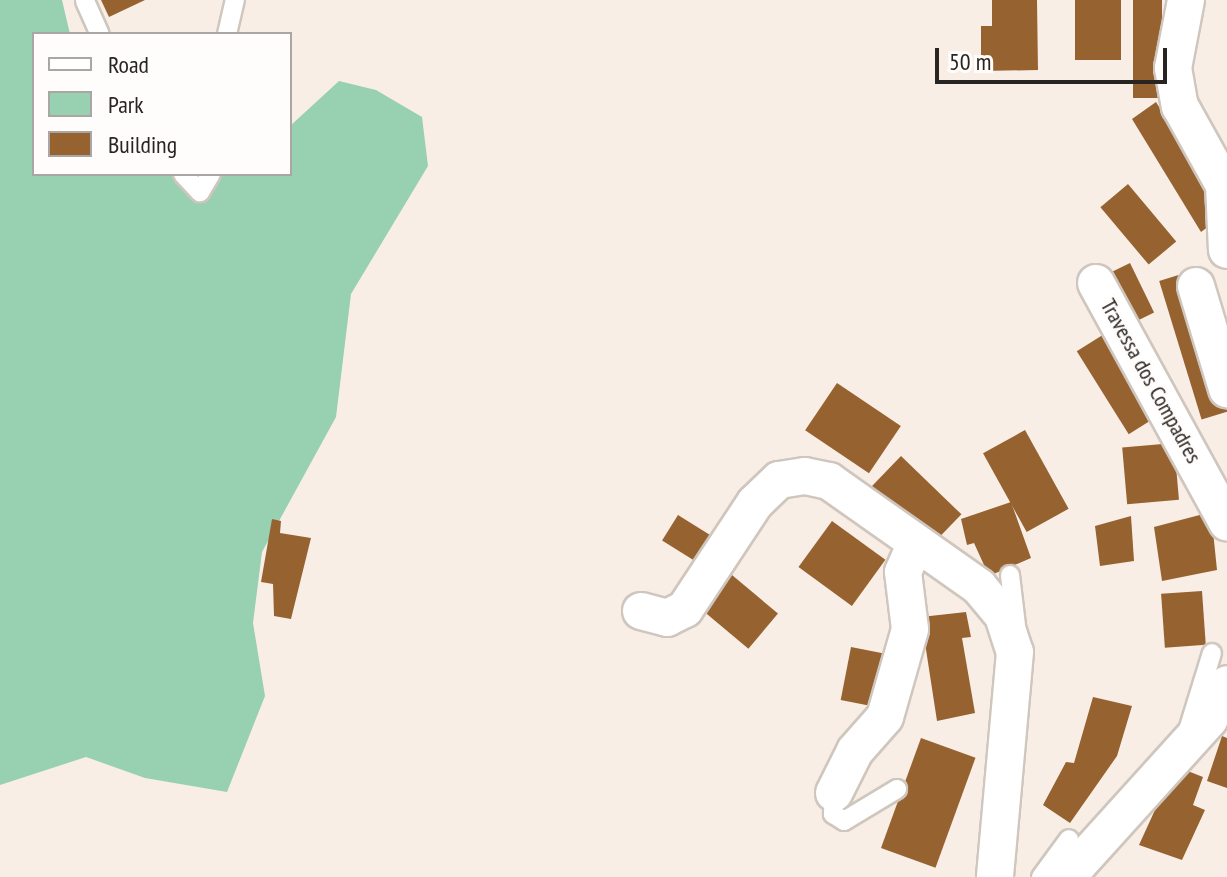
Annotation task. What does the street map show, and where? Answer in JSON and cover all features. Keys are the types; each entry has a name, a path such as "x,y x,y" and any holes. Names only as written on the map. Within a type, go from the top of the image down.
{"street":[{"path":"1186,0 1173,68 1180,106 1224,185 1227,250"},
{"name":"Travessa dos Compadres","path":"1096,283 1227,522"},
{"path":"1196,286 1227,389"},
{"path":"641,611 667,618 685,609 755,503 779,480 829,481 914,547 979,587 1003,616 1015,652 1017,698 995,877"},
{"path":"834,793 855,751 885,717 910,629 903,572 914,547"},
{"path":"1067,877 1209,720 1219,669"}],"lane":[{"path":"227,32 235,0"},
{"path":"85,1 99,32"},
{"path":"185,176 200,192 210,176"},
{"path":"1010,575 1015,652"},
{"path":"834,793 833,814 844,821 897,789"},
{"path":"1041,877 1069,839"}],"green space":[{"path":"0,0 62,0 70,32 32,32 32,176 292,176 292,124 339,81 376,90 422,117 428,166 351,294 336,417 262,552 253,623 265,696 227,792 145,778 86,757 0,785"}],"building":[{"path":"101,0 145,0 109,17"},
{"path":"992,0 1037,0 1038,70 981,71 981,26 992,26"},
{"path":"1075,0 1121,0 1121,60 1075,60"},
{"path":"1133,0 1162,0 1162,98 1133,98"},
{"path":"1156,102 1216,198 1217,220 1201,232 1132,119"},
{"path":"1128,184 1176,241 1149,265 1100,207"},
{"path":"1130,263 1154,312 1128,325 1104,276"},
{"path":"1185,273 1227,410 1202,420 1159,281"},
{"path":"1109,331 1161,414 1129,434 1077,351"},
{"path":"837,383 901,426 869,473 805,430"},
{"path":"1025,430 1069,509 1027,532 983,453"},
{"path":"1174,443 1179,500 1127,504 1122,448"},
{"path":"901,456 961,514 932,545 872,486"},
{"path":"1011,502 1031,558 989,576 974,543 967,545 961,519"},
{"path":"1211,512 1217,570 1162,581 1154,527"},
{"path":"678,515 721,542 705,567 662,540"},
{"path":"1131,516 1134,561 1100,566 1095,526"},
{"path":"272,519 281,521 280,533 311,538 291,619 274,616 273,584 261,582"},
{"path":"832,521 885,560 852,606 798,567"},
{"path":"732,575 778,614 748,649 702,610"},
{"path":"1202,591 1206,645 1165,648 1161,594"},
{"path":"966,612 971,637 962,638 975,713 937,721 921,617"},
{"path":"851,647 894,655 884,708 841,700"},
{"path":"1093,697 1132,706 1117,756 1070,823 1043,805 1066,762 1074,763"},
{"path":"1222,736 1227,738 1227,788 1207,781"},
{"path":"921,738 976,758 935,868 881,848"},
{"path":"1175,766 1203,777 1193,805 1205,810 1182,860 1139,845"}]}
